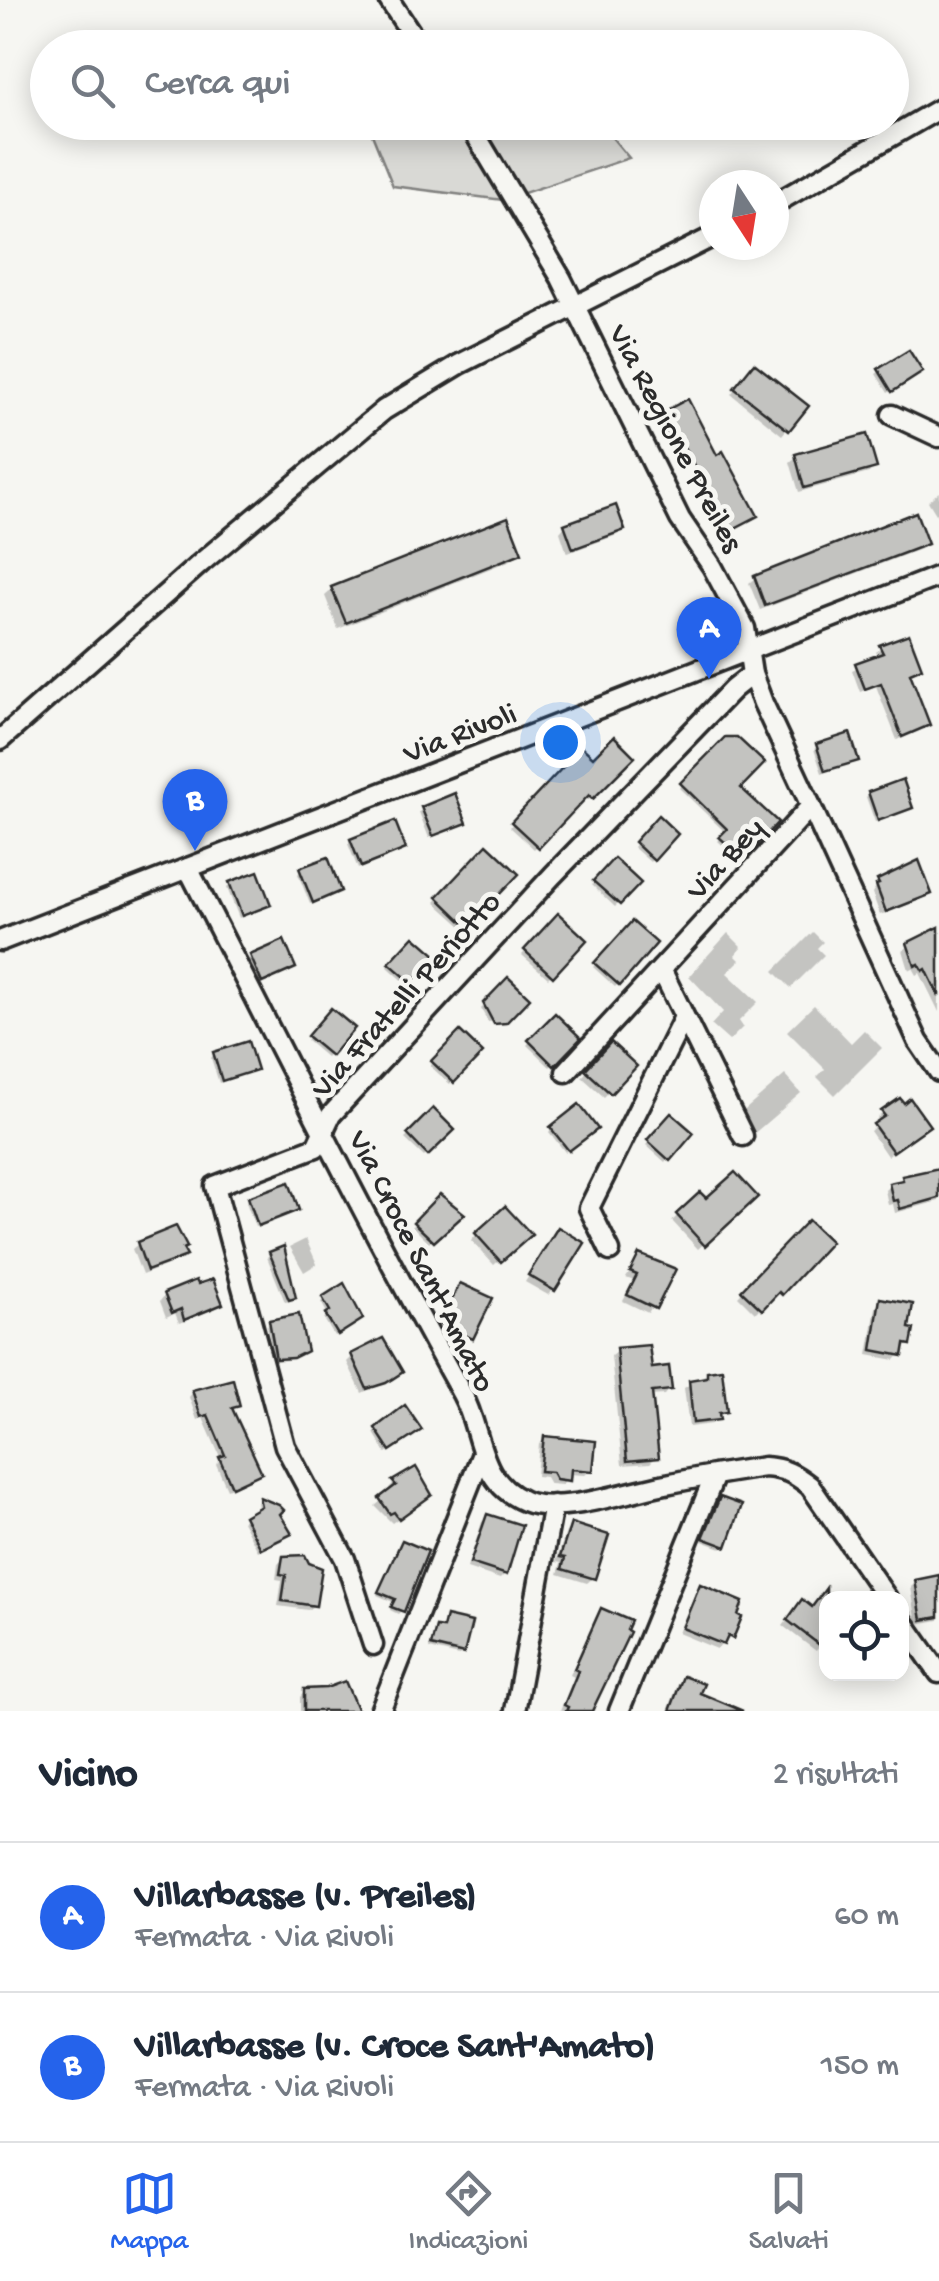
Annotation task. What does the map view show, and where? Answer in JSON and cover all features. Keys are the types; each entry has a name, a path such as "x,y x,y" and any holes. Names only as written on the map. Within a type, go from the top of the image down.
{"street":[{"path":"389,0 410,30"},
{"path":"909,126 939,109"},
{"name":"Via Regione Preiles","path":"478,140 575,306 680,519 712,566 745,628 750,651"},
{"path":"789,195 885,140"},
{"path":"0,740 384,410 460,364 699,244"},
{"path":"892,416 939,437"},
{"name":"Via Rivoli","path":"0,941 939,576"},
{"path":"750,651 752,674 811,806 918,1041 939,1072"},
{"name":"Via Fratelli Periotto","path":"373,1646 345,1559 285,1446 215,1186 316,1147 331,1115 553,875 752,674"},
{"name":"Via Bey","path":"566,1072 811,806"},
{"name":"Via Croce Sant'Amato","path":"188,868 403,1287 468,1405 481,1456 506,1491 538,1506 553,1505 715,1475 779,1468 794,1473 810,1486 882,1591"},
{"path":"661,969 743,1136"},
{"path":"610,1251 589,1208 684,1017"},
{"path":"380,1711 481,1456"},
{"path":"619,1711 715,1475"},
{"path":"515,1711 553,1505"},
{"path":"909,1630 939,1673"}],"shaded area":[{"path":"374,140 614,140 629,158 503,200 393,186"}],"building":[{"path":"909,350 923,372 892,392 878,369"},
{"path":"754,363 809,406 789,431 734,388"},
{"path":"688,399 717,455 723,451 758,516 729,531 683,445 678,447 661,413"},
{"path":"867,434 877,468 804,488 795,454"},
{"path":"616,505 625,530 573,549 564,524"},
{"path":"916,512 928,544 765,606 754,576"},
{"path":"508,517 522,553 346,623 331,587"},
{"path":"909,634 922,668 910,673 930,725 902,737 881,683 865,689 855,663 883,653 879,645"},
{"path":"850,733 859,761 825,771 816,744"},
{"path":"614,736 635,757 593,799 589,795 539,848 511,822 582,747 593,757"},
{"path":"725,737 737,737 765,763 741,788 778,822 744,859 719,837 727,829 680,783"},
{"path":"903,779 913,808 878,821 868,792"},
{"path":"455,793 467,823 433,836 421,807"},
{"path":"658,815 678,834 654,861 634,842"},
{"path":"395,821 406,849 361,867 350,839"},
{"path":"487,844 519,874 468,927 437,897"},
{"path":"328,857 341,891 313,903 299,868"},
{"path":"614,858 641,883 620,905 593,881"},
{"path":"919,860 932,894 886,912 877,880"},
{"path":"258,871 271,905 242,916 229,882"},
{"path":"558,913 587,940 553,977 524,950"},
{"path":"632,921 657,943 620,986 594,963"},
{"path":"939,927 939,996 926,969 915,966 907,943"},
{"path":"414,936 437,956 412,983 389,963"},
{"path":"284,940 296,968 262,983 250,955"},
{"path":"508,977 530,998 506,1023 494,1024 483,1003"},
{"path":"331,1008 355,1028 331,1056 307,1036"},
{"path":"555,1013 581,1038 554,1066 528,1040"},
{"path":"460,1031 483,1053 454,1083 431,1061"},
{"path":"248,1041 257,1070 222,1081 213,1052"},
{"path":"611,1042 637,1066 611,1094 585,1070"},
{"path":"900,1098 904,1103 910,1098 930,1126 893,1152 873,1124 885,1116 881,1111"},
{"path":"579,1104 598,1129 569,1151 550,1127"},
{"path":"433,1108 455,1130 428,1156 407,1134"},
{"path":"671,1113 694,1133 670,1161 647,1140"},
{"path":"939,1168 939,1198 900,1209 898,1200 893,1201 889,1183"},
{"path":"735,1172 758,1197 705,1246 676,1214 700,1192 706,1198"},
{"path":"289,1182 299,1210 258,1226 248,1197"},
{"path":"440,1194 465,1214 434,1242 413,1222"},
{"path":"505,1206 532,1235 501,1262 475,1233"},
{"path":"808,1220 831,1242 782,1295 779,1292 762,1310 741,1290"},
{"path":"176,1226 187,1247 183,1249 187,1256 147,1271 137,1242"},
{"path":"558,1227 585,1243 555,1291 528,1275"},
{"path":"284,1246 296,1298 289,1300 269,1252"},
{"path":"639,1254 676,1269 656,1309 627,1295 637,1275 630,1272"},
{"path":"213,1279 223,1304 184,1320 181,1309 172,1313 164,1293 196,1280 198,1284"},
{"path":"344,1283 363,1319 338,1335 325,1314 330,1311 322,1297"},
{"path":"460,1283 493,1298 473,1339 440,1324"},
{"path":"880,1298 913,1304 911,1345 905,1344 903,1356 872,1350"},
{"path":"299,1314 307,1351 293,1358 276,1359 269,1320"},
{"path":"383,1338 403,1372 367,1389 351,1354"},
{"path":"649,1345 652,1368 669,1366 672,1390 652,1392 659,1458 627,1461 616,1348"},
{"path":"722,1369 727,1412 719,1413 720,1420 693,1423 689,1380"},
{"path":"233,1379 240,1406 232,1408 262,1473 232,1487 219,1457 225,1455 208,1415 201,1417 192,1390"},
{"path":"405,1405 422,1430 390,1451 375,1428"},
{"path":"544,1436 596,1441 593,1471 571,1469 570,1481 540,1471"},
{"path":"416,1467 432,1495 399,1519 394,1512 390,1514 379,1498 396,1485 392,1481"},
{"path":"259,1497 284,1510 280,1514 292,1534 261,1549 244,1516 261,1506"},
{"path":"720,1497 742,1505 727,1547 703,1538"},
{"path":"487,1514 522,1525 507,1575 470,1563"},
{"path":"571,1523 609,1535 595,1579 562,1569 565,1558 560,1557"},
{"path":"402,1540 428,1551 404,1612 391,1607 395,1599 378,1592"},
{"path":"305,1555 309,1563 322,1568 316,1606 282,1601 286,1575 280,1574 283,1556"},
{"path":"939,1575 939,1617 922,1620 915,1580"},
{"path":"700,1584 743,1602 733,1639 728,1636 724,1645 682,1628"},
{"path":"819,1598 819,1645 787,1620 802,1599 812,1607"},
{"path":"601,1608 631,1621 627,1630 630,1632 592,1711 566,1711 568,1707 564,1705 578,1671 574,1669"},
{"path":"446,1616 472,1622 464,1654 431,1646 436,1627 443,1628"},
{"path":"683,1676 704,1684 700,1693 743,1711 670,1711"},
{"path":"345,1681 358,1711 304,1711 304,1689 326,1688"}],"place":[{"name":"Villarbasse (v. Preiles)","path":"709,679"},
{"name":"Villarbasse (v. Croce Sant'Amato)","path":"195,851"}]}
